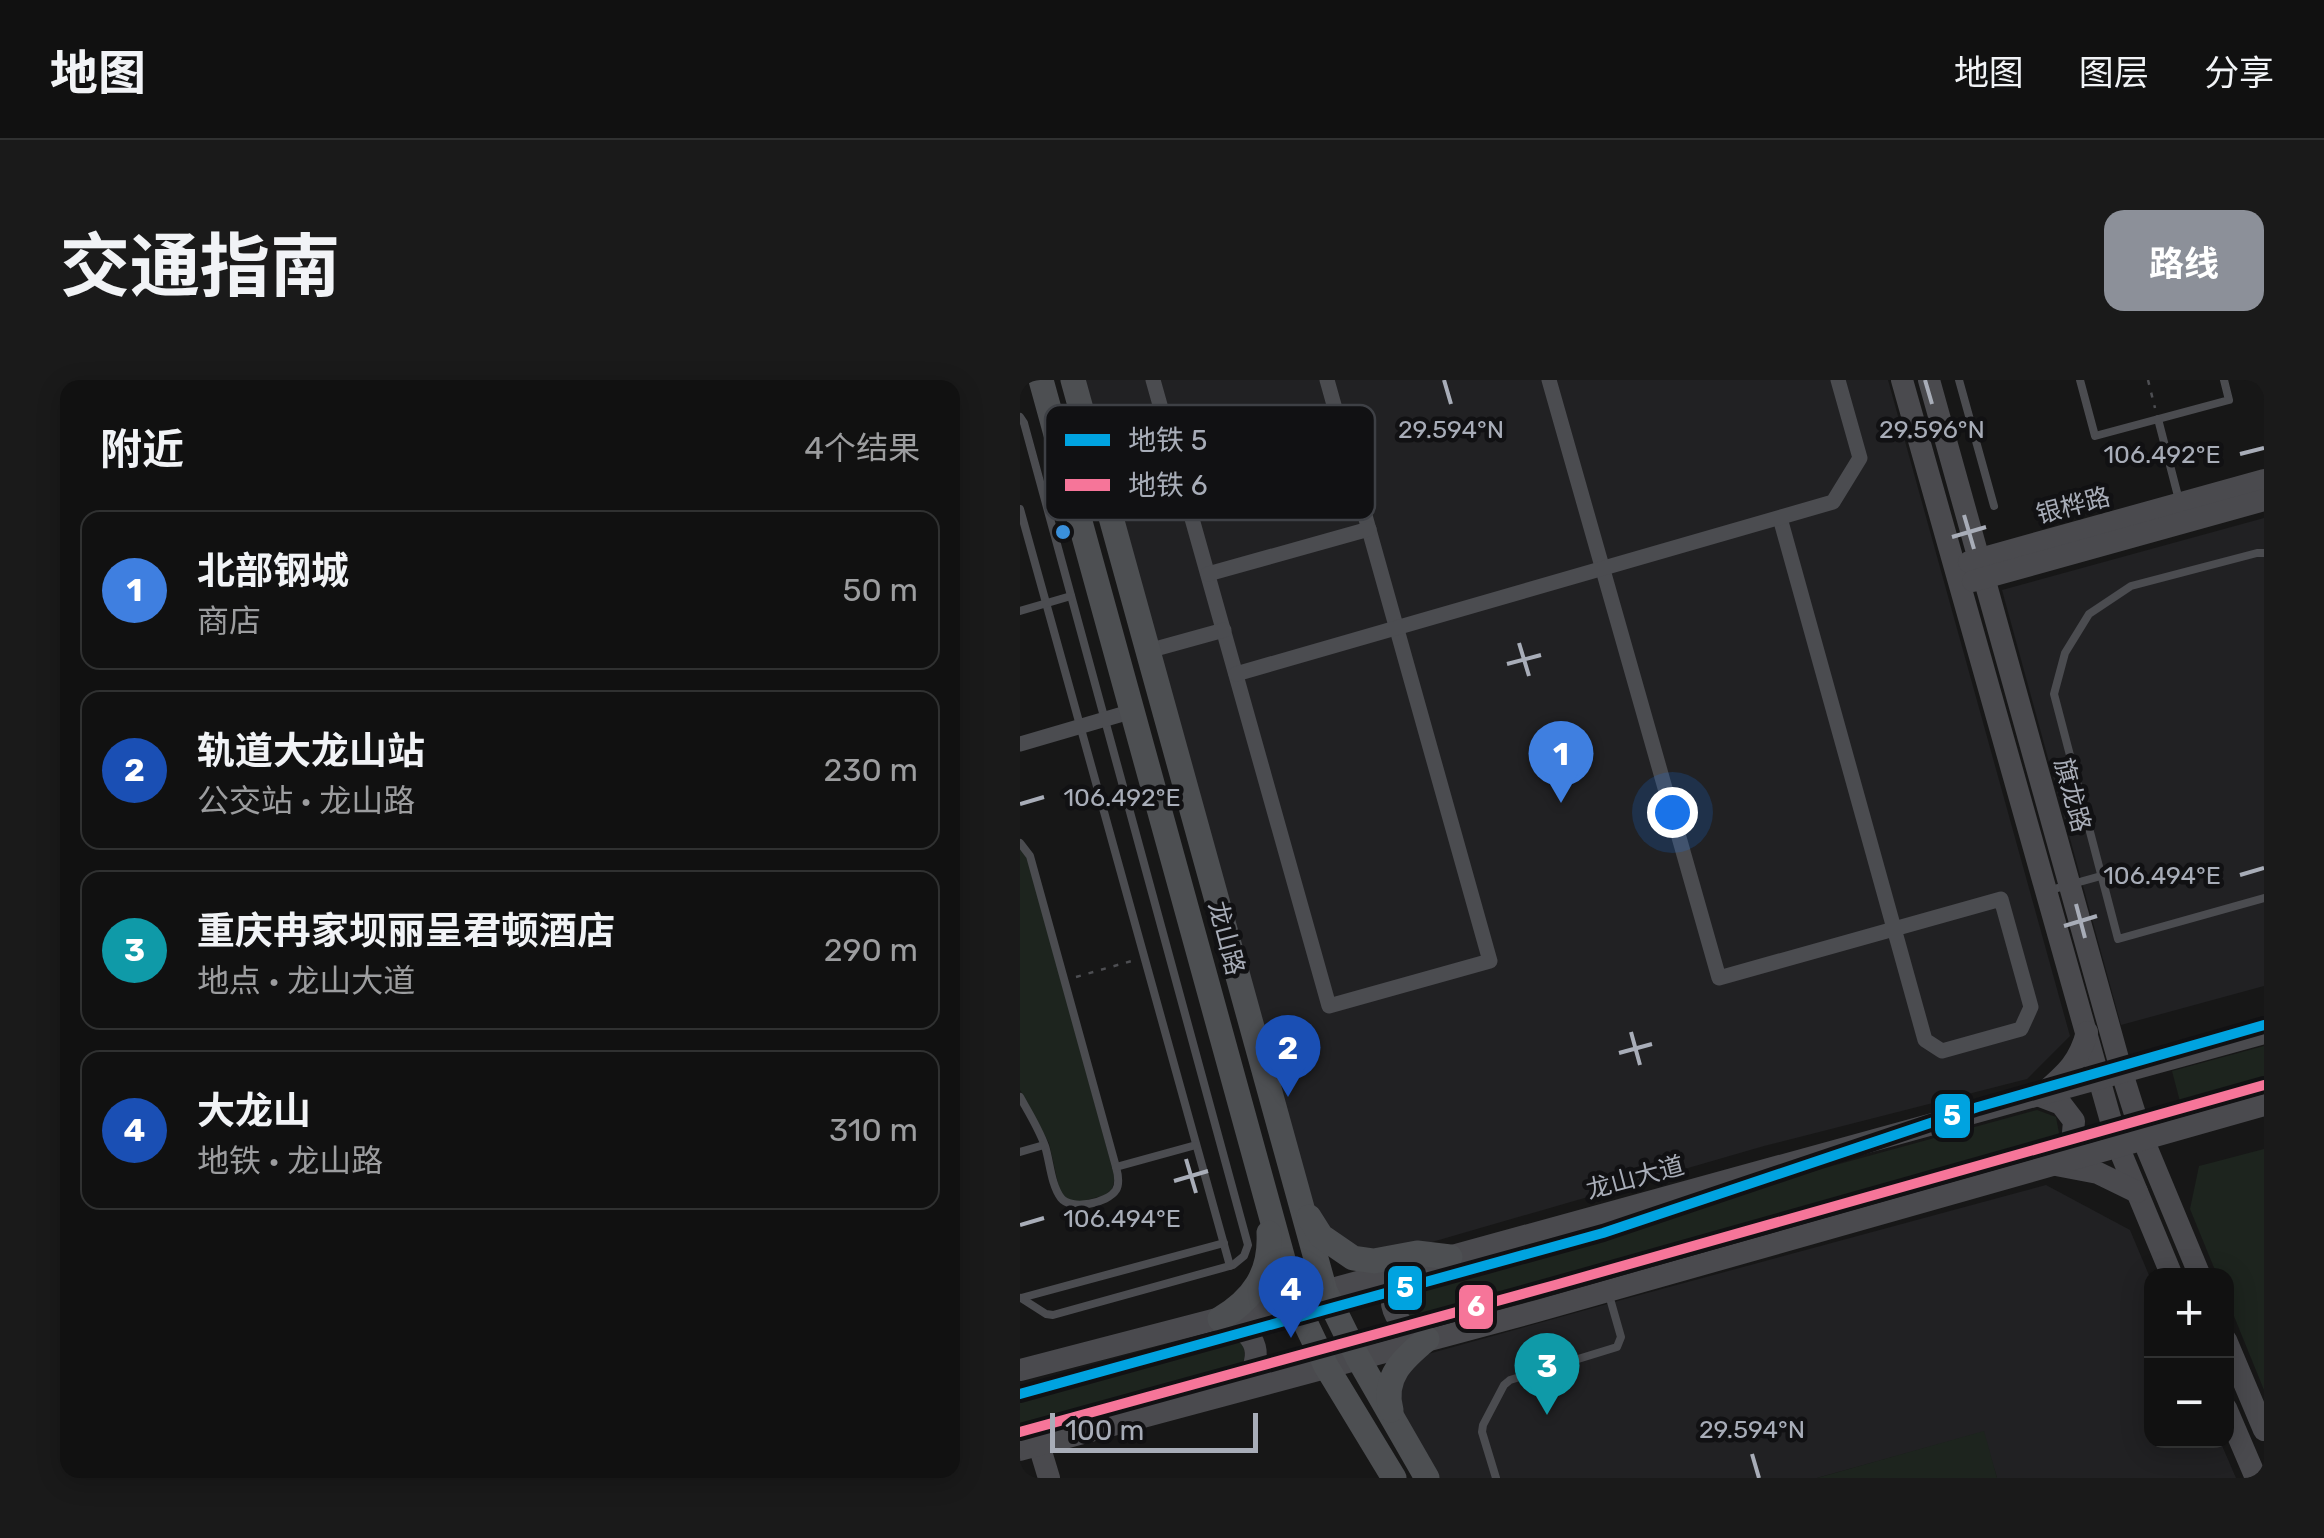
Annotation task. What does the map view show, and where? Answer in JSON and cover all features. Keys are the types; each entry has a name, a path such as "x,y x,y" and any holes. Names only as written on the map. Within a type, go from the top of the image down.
{"main road":[{"name":"龙山路","path":"1041,380 1048,405"},
{"name":"龙山路","path":"1072,380 1079,405"},
{"path":"1902,380 1957,575 2058,887 2086,1032 2111,1076 2118,1146 2169,1268"},
{"name":"旗龙路","path":"1931,386 1982,568 2058,887 2111,1076 2143,1139 2197,1268"},
{"name":"银桦路","path":"1982,568 2264,480"},
{"name":"银桦路","path":"1957,575 2264,500"},
{"name":"龙山路","path":"1080,520 1294,1299 1326,1366 1394,1478"},
{"name":"龙山路","path":"1111,520 1324,1291 1426,1478"},
{"path":"2056,1164 2072,1144 2074,1121 2061,1104 2040,1096 2068,1072 2082,1053 2086,1032"},
{"name":"龙山大道","path":"1020,1370 1406,1269 2264,1033"},
{"path":"1049,1478 1030,1448 2264,1105"},
{"path":"2056,1164 2098,1172 2137,1192"},
{"path":"1220,1319 1252,1294 1266,1265 1270,1240 1267,1198"},
{"path":"1300,1200 1321,1236 1353,1258 1374,1262 1417,1254 1450,1257"},
{"path":"1406,1269 1394,1286 1392,1306 1405,1328 1427,1339"},
{"path":"1220,1319 1245,1330 1255,1345 1255,1364 1242,1390"},
{"path":"1396,1424 1389,1401 1391,1378 1427,1339"},
{"path":"1020,1348 1045,1363"},
{"path":"2234,1358 2264,1430"},
{"path":"2234,1427 2256,1478"}],"street":[{"path":"1153,380 1160,405"},
{"path":"1327,380 1334,405"},
{"path":"1549,380 1718,978 1894,929 2001,899 2031,1007 2020,1029 1942,1050 1925,1040 1894,929 1780,518"},
{"path":"1236,674 1833,502 1860,458 1838,380"},
{"path":"1193,520 1330,1006 1490,960 1366,520"},
{"path":"1208,574 1369,529"},
{"path":"1148,651 1224,630"},
{"path":"1020,744 1133,711"}],"lane":[{"path":"2080,380 2095,436 2230,400 2224,380"},
{"path":"1931,386 1960,382 1994,506"},
{"path":"1020,417 1045,500"},
{"path":"2158,419 2180,504"},
{"path":"1020,508 1230,1266"},
{"path":"1021,1298 1052,1315 1230,1266 1247,1251 1247,1237 1050,520"},
{"path":"2264,553 2131,586 2090,614 2065,653 2054,694 2118,939 2264,898"},
{"path":"1020,611 1071,596"},
{"path":"1020,843 1030,856 1119,1178 1115,1192 1076,1206 1064,1202 1058,1194 1044,1145 1020,1097"},
{"path":"2058,887 2101,876"},
{"path":"1020,1152 1044,1145"},
{"path":"1116,1167 1196,1145"},
{"path":"1021,1298 1224,1243"},
{"path":"1496,1478 1482,1432 1504,1384 1617,1347 1621,1337 1608,1290"}],"path":[{"path":"2148,380 2158,419"},
{"path":"1064,980 1144,958"}],"shaded area":[{"path":"1085,380 1888,380 2070,1036 2027,1079 1764,1146 1401,1251 1360,1253 1316,1220 1124,520 1375,520 1375,405 1092,405"},
{"path":"2264,518 2264,986 2121,1025 2002,590"},
{"path":"1020,849 1027,857 1115,1178 1105,1195 1076,1203 1060,1192 1049,1143 1020,1090"},
{"path":"2264,1046 2264,1091 2183,1113 2172,1071"},
{"path":"2037,1110 2056,1117 2059,1133 2047,1151 1422,1322 1406,1317 1400,1295 1410,1281"},
{"path":"2264,1149 2264,1390 2234,1316 2234,1268 2214,1268 2190,1209 2199,1166"},
{"path":"2046,1185 2130,1230 2146,1268 2144,1448 2223,1448 2236,1478 1997,1478 1983,1432 1817,1478 1438,1478 1398,1411 1400,1375 1428,1354"},
{"path":"1232,1333 1244,1350 1241,1370 1020,1431 1020,1390"},
{"path":"1984,1431 1997,1478 1817,1478"}],"metro line":[{"name":"5","path":"1020,1394 1603,1233 1978,1107 2264,1025"},
{"name":"6","path":"1020,1432 2264,1085"}],"place":[{"name":"北部钢城","path":"1561,803"},
{"name":"轨道大龙山站","path":"1288,1097"},
{"name":"大龙山","path":"1291,1338"},
{"name":"重庆冉家坝丽呈君顿酒店","path":"1547,1415"}]}
